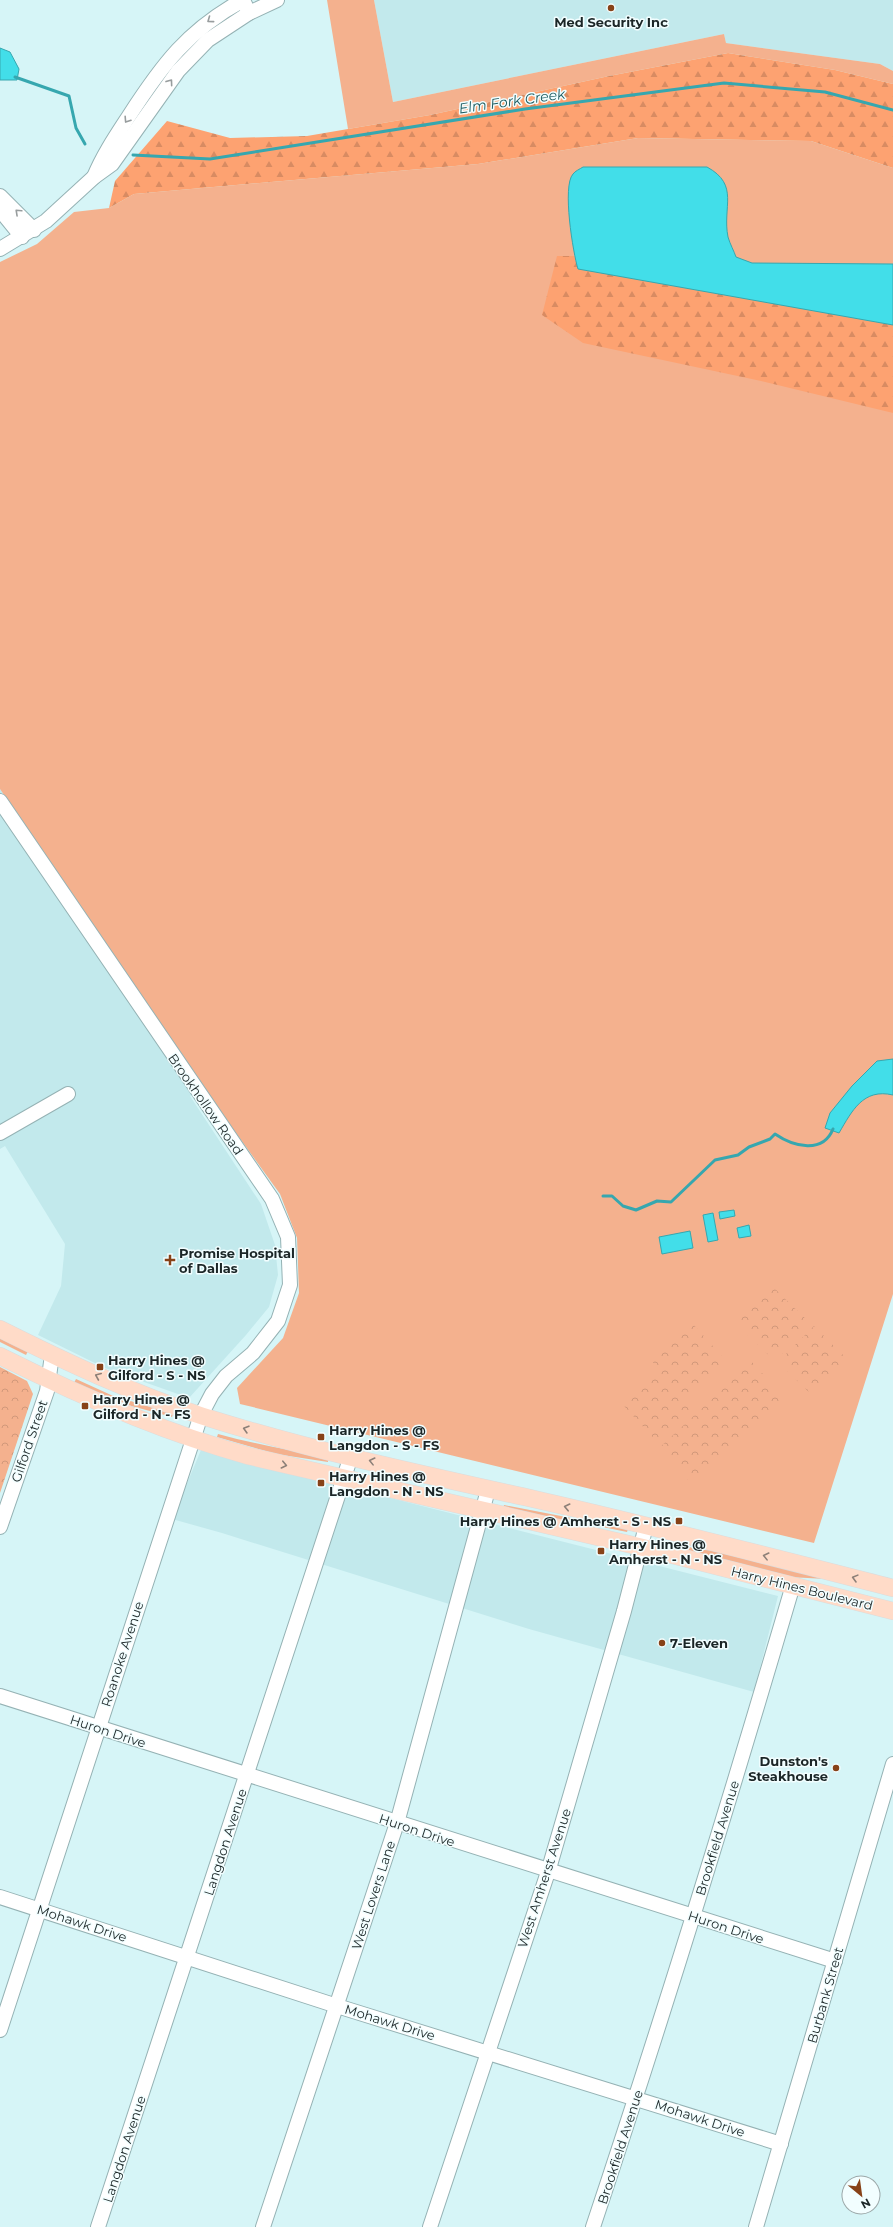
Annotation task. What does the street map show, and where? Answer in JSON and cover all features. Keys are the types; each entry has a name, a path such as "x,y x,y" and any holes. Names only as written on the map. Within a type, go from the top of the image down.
{"main road":[{"name":"Harry Hines Boulevard","path":"0,1329 52,1355 120,1385 201,1415 351,1456 488,1490 646,1526 893,1588"},
{"name":"Harry Hines Boulevard","path":"0,1356 48,1380 102,1404 193,1439 249,1456 640,1547 893,1611"}],"street":[{"path":"94,177 105,154 166,62 200,28 243,0 249,13"},
{"path":"0,249 34,230 57,213 94,177 112,164 178,71 219,31 249,13 277,0"},
{"path":"0,196 34,230"},
{"path":"0,210 22,237"},
{"name":"Brookhollow Road","path":"0,801 272,1199 288,1237 290,1285 278,1321 253,1353 226,1376 212,1394 201,1415"},
{"path":"0,1133 68,1094"},
{"name":"Gilford Street","path":"0,1526 47,1391 52,1355"},
{"name":"Roanoke Avenue","path":"0,2030 201,1415"},
{"name":"Langdon Avenue","path":"98,2227 188,1957 351,1456"},
{"name":"West Lovers Lane","path":"263,2227 397,1823 488,1490"},
{"name":"West Amherst Avenue","path":"430,2227 548,1872 624,1611 646,1526"},
{"name":"Brookfield Avenue","path":"593,2227 636,2098 693,1916 793,1585"},
{"name":"Huron Drive","path":"0,1696 548,1872 834,1961"},
{"name":"Burbank Street","path":"756,2227 893,1764"},
{"name":"Mohawk Drive","path":"0,1897 337,2006 781,2144"}],"shaded area":[{"path":"374,0 893,0 893,71 880,64 726,43 724,34 393,102"},
{"path":"0,789 166,1036 202,1086 190,1096 261,1204 275,1245 278,1275 269,1307 246,1335 189,1398 105,1368 38,1335 61,1286 65,1244 5,1146 0,1149"},
{"path":"201,1450 778,1596 754,1692 529,1629 222,1533 172,1519"}],"green space":[{"path":"327,0 374,0 393,102 724,34 726,43 880,64 893,71 893,84 835,70 728,53 609,76 430,115 348,129"},
{"path":"728,53 835,70 893,84 893,168 811,141 638,138 478,164 134,194 109,208 115,181 167,121 230,138 307,136 430,115 609,76"},
{"path":"638,138 811,141 893,168 893,1294 814,1543 240,1404 237,1388 283,1338 299,1293 297,1238 280,1194 166,1036 0,789 0,262 37,244 74,212 109,208 134,194 478,164"},
{"path":"557,256 574,256 579,269 893,325 893,413 761,381 583,343 542,315"},
{"path":"772,1286 811,1324 775,1361 735,1323"},
{"path":"693,1324 728,1363 687,1400 695,1409 658,1443 624,1406 661,1372 652,1361"},
{"path":"814,1326 849,1361 814,1397 778,1362"},
{"path":"0,1338 28,1351 26,1355 0,1342"},
{"path":"752,1362 786,1399 693,1485 658,1449"},
{"path":"0,1367 27,1381 33,1394 0,1493"},
{"path":"76,1379 111,1395 173,1414 172,1417 124,1404 74,1383"},
{"path":"218,1434 328,1458 328,1462 276,1454 217,1437"},
{"path":"504,1505 628,1529 627,1532 588,1524 558,1522 503,1509"},
{"path":"664,1542 704,1550 723,1551 827,1579 788,1577 663,1547"}],"water":[{"path":"0,48 10,52 19,69 17,80 0,80"},
{"path":"583,167 707,167 717,174 727,189 728,237 736,257 752,263 893,264 893,325 578,269 571,235 568,192 573,174"},
{"path":"893,1059 893,1095 874,1095 866,1098 854,1109 839,1133 825,1128 830,1113 852,1086 877,1061"},
{"path":"734,1210 735,1216 720,1219 719,1212"},
{"path":"713,1213 718,1240 708,1242 703,1215"},
{"path":"749,1225 751,1236 739,1238 737,1228"},
{"path":"690,1231 693,1248 662,1254 659,1237"}],"waterway":[{"name":"Elm Fork Creek","path":"15,77 69,96 76,128 85,144"},
{"name":"Elm Fork Creek","path":"133,155 210,159 525,109 724,83 825,92 893,110"},
{"path":"603,1196 612,1196 623,1206 636,1210 657,1201 671,1202 715,1160 738,1155 749,1147 770,1139 775,1134 783,1139 799,1145 815,1145 828,1137 833,1129"}],"place":[{"name":"Med Security Inc","path":"611,8"},
{"name":"Promise Hospital of Dallas","path":"170,1260"},
{"name":"Harry Hines @ Gilford - S - NS","path":"100,1367"},
{"name":"Harry Hines @ Gilford - N - FS","path":"85,1406"},
{"name":"Harry Hines @ Langdon - S - FS","path":"321,1437"},
{"name":"Harry Hines @ Langdon - N - NS","path":"321,1483"},
{"name":"Harry Hines @ Amherst - S - NS","path":"679,1521"},
{"name":"Harry Hines @ Amherst - N - NS","path":"601,1551"},
{"name":"7-Eleven","path":"662,1643"},
{"name":"Dunston's Steakhouse","path":"836,1768"}]}
